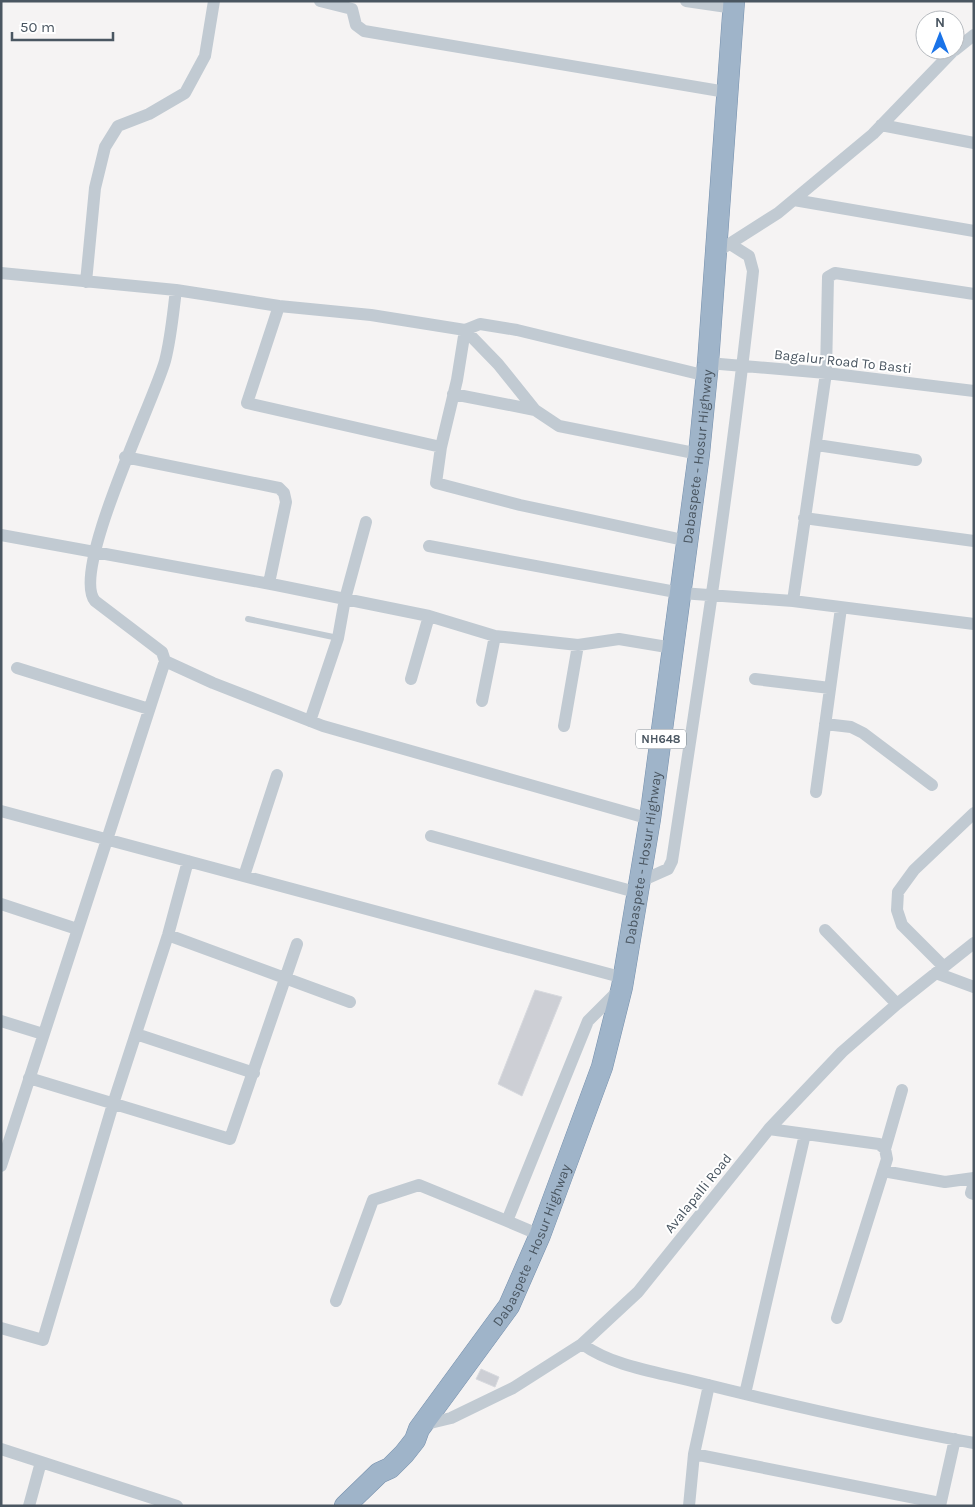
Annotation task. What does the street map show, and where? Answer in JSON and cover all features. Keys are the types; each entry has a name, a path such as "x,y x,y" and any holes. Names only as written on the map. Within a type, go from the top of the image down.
{"highway":[{"name":"Dabaspete - Hosur Highway","path":"420,1427 509,1306 540,1235 602,1066 623,982 650,819 699,454 722,249 726,92 734,5"},
{"name":"NH648","path":"345,1506 379,1473 390,1468 404,1454 415,1440 420,1427"}],"street":[{"path":"86,282 95,188 105,147 118,126 149,114 185,93 205,56 214,1"},
{"path":"320,1 353,5 356,25 364,31 726,92"},
{"path":"686,1 734,5"},
{"path":"722,249 778,213 794,200 881,125 945,60"},
{"path":"881,125 974,143"},
{"path":"794,200 974,231"},
{"path":"431,836 640,887 668,869 672,861 712,595 743,366 753,271 749,256 722,249"},
{"path":"1,273 176,290 279,306 371,315 465,330 498,364 536,410 559,426 699,454"},
{"path":"793,601 826,373 828,277 836,273 974,294"},
{"path":"2,1161 165,661 162,652 91,596 95,552 126,457 165,360 176,290"},
{"path":"279,306 248,403 440,447"},
{"name":"Bagalur Road To Basti","path":"465,330 480,324 517,330 707,370 743,366 826,373 974,391"},
{"path":"465,330 454,394 440,447 436,483 520,505 688,541"},
{"path":"454,394 536,410"},
{"path":"817,445 916,460"},
{"path":"126,457 279,488 284,493 286,502 269,583"},
{"path":"804,518 974,541"},
{"path":"310,721 338,638 345,599 366,522"},
{"path":"1,535 269,583 429,616 495,636 578,645 619,640 673,648"},
{"path":"429,546 681,593 793,601 974,624"},
{"path":"816,792 841,608"},
{"path":"411,679 429,616"},
{"path":"482,701 495,636"},
{"path":"564,726 578,645"},
{"path":"165,661 213,683 310,721 650,819"},
{"path":"16,668 149,709"},
{"path":"754,679 830,688"},
{"path":"825,724 850,727 863,733 932,784"},
{"path":"244,876 276,775"},
{"path":"1,810 623,982 588,1021 507,1221"},
{"path":"974,813 914,870 898,892 897,910 902,925 940,970 974,987"},
{"path":"1,1328 43,1340 113,1104 168,935 188,861"},
{"path":"1,904 77,929"},
{"path":"825,930 897,1004"},
{"path":"168,935 350,1002"},
{"name":"Avalapalli Road","path":"420,1427 451,1418 513,1388 582,1344 638,1292 769,1129 842,1052 897,1004 974,943"},
{"path":"29,1078 230,1139 297,944"},
{"path":"1,1020 43,1034"},
{"path":"136,1034 254,1073"},
{"path":"837,1318 887,1158 885,1149 902,1090"},
{"path":"769,1129 878,1144 885,1149"},
{"path":"745,1394 805,1134"},
{"path":"883,1170 945,1182 974,1178"},
{"path":"974,1183 971,1193 974,1194"},
{"path":"336,1301 373,1200 419,1185 540,1235"},
{"path":"582,1344 598,1355 709,1385 974,1443"},
{"path":"689,1506 694,1454 709,1385"},
{"path":"694,1454 940,1504 955,1439"},
{"path":"1,1449 177,1506"},
{"path":"30,1506 41,1462"}],"lane":[{"path":"248,619 338,638"}],"building":[{"path":"535,990 562,997 522,1096 498,1084"},
{"path":"481,1369 499,1377 495,1387 476,1379"}]}
